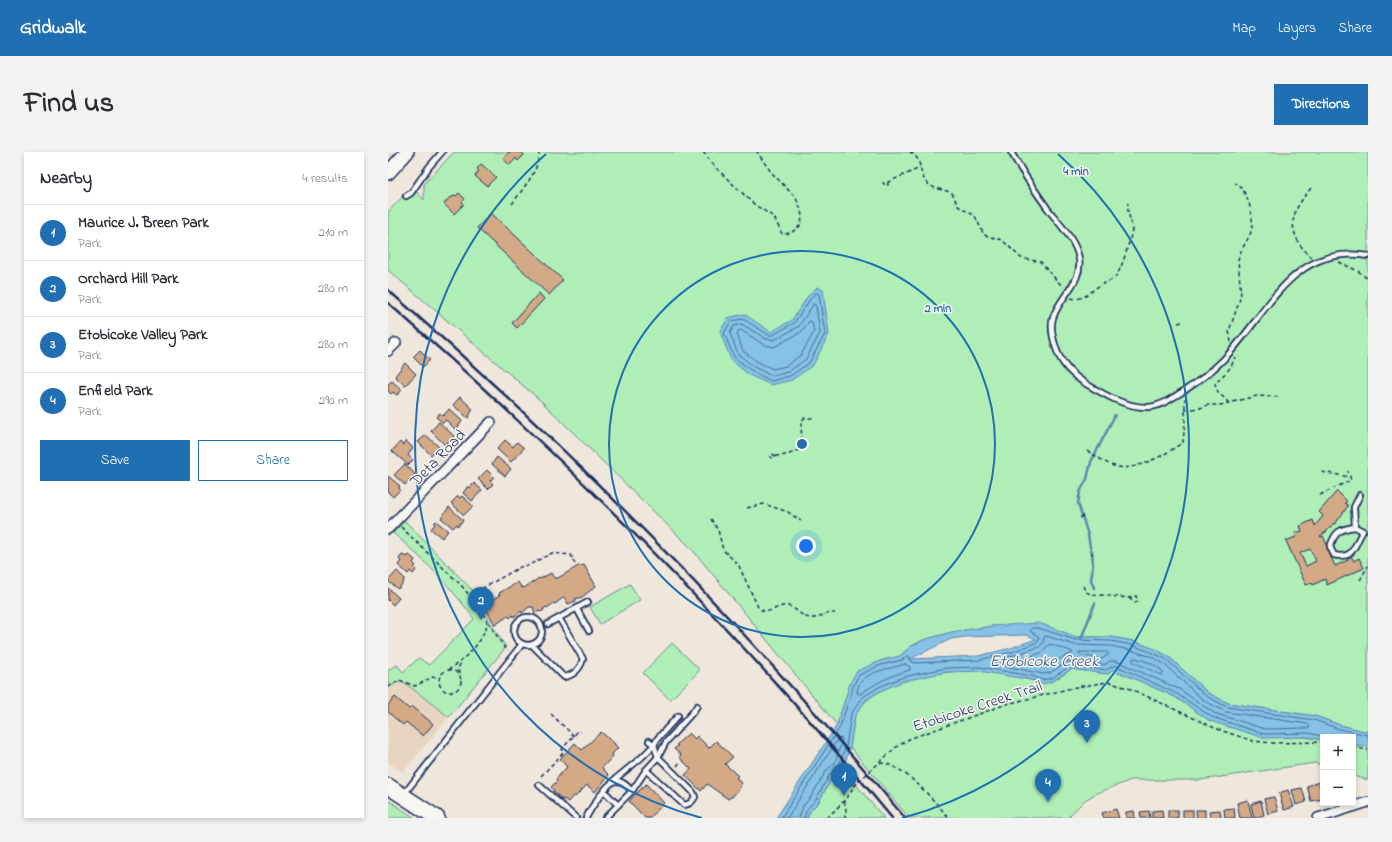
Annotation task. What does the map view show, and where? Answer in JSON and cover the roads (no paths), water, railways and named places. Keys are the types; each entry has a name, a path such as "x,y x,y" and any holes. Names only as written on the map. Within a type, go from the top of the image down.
{"main road":[{"path":"388,173 407,152"},
{"path":"388,786 437,818"}],"street":[{"path":"388,351 396,343"},
{"name":"Deta Road","path":"388,529 391,519 491,422"},
{"path":"1318,818 1368,802"}],"lane":[{"path":"406,196 411,193 429,167 442,152"},
{"path":"1011,152 1038,195 1072,241 1079,259 1079,269 1074,284 1066,294 1053,318 1053,338 1058,356 1062,363 1074,375 1098,391 1127,404 1138,407 1150,407 1163,403 1183,392 1200,380 1224,360 1271,301 1291,279 1304,268 1321,259 1335,255 1357,254 1368,256"},
{"path":"1355,527 1354,507 1360,495"},
{"path":"1355,527 1366,530 1353,552 1346,556 1334,555 1330,547 1337,532 1345,528 1355,527"},
{"path":"548,624 588,602"},
{"path":"577,609 589,630"},
{"path":"403,795 512,655 522,644 532,644 537,642 540,638 542,628 540,623 532,617 522,618 515,626 515,636 522,644"},
{"path":"532,644 564,677 575,673 581,665 583,659 559,618"},
{"path":"605,818 632,791 646,770 658,757 666,742 697,706"},
{"path":"586,818 594,804 612,782 642,758 678,716"},
{"path":"646,770 684,805 688,804 695,797 690,787 658,757 654,745 649,741"},
{"path":"612,782 616,780 624,783 632,791"},
{"path":"539,785 576,818"},
{"path":"604,791 618,805"}],"water":[{"path":"817,287 823,290 829,334 813,365 792,380 771,385 749,375 731,360 720,332 728,318 744,314 771,332 792,320 808,296"},
{"name":"Etobicoke Creek","path":"1039,623 1077,637 1111,637 1133,641 1155,649 1168,656 1208,693 1228,703 1315,716 1340,725 1368,732 1368,747 1356,745 1356,734 1320,734 1320,739 1308,737 1264,738 1210,721 1175,697 1124,674 1118,673 1114,669 1108,674 1071,669 1053,681 1043,684 1032,680 979,671 946,672 904,681 880,691 866,700 855,716 850,747 843,769 833,776 818,803 810,811 807,818 776,818 837,725 850,683 857,671 880,661 900,656 910,647 923,640 952,632 993,626","holes":["1027,635 1036,639 1011,648 978,656 910,659 951,639 966,637"]}],"waterway":[{"path":"1094,588 1091,580 1093,565 1092,552 1078,503 1080,492 1087,479 1091,462 1115,415"},
{"path":"1081,639 1095,603"}],"railway":[{"path":"388,290 525,414 592,478 657,544 784,678 905,818"},
{"path":"388,303 522,424 587,486 650,550 774,681 892,818"}],"place":[{"name":"Orchard Hill Park","path":"481,620"},
{"name":"Etobicoke Valley Park","path":"1087,743"},
{"name":"Maurice J. Breen Park","path":"844,796"},
{"name":"Enfield Park","path":"1048,802"}]}
